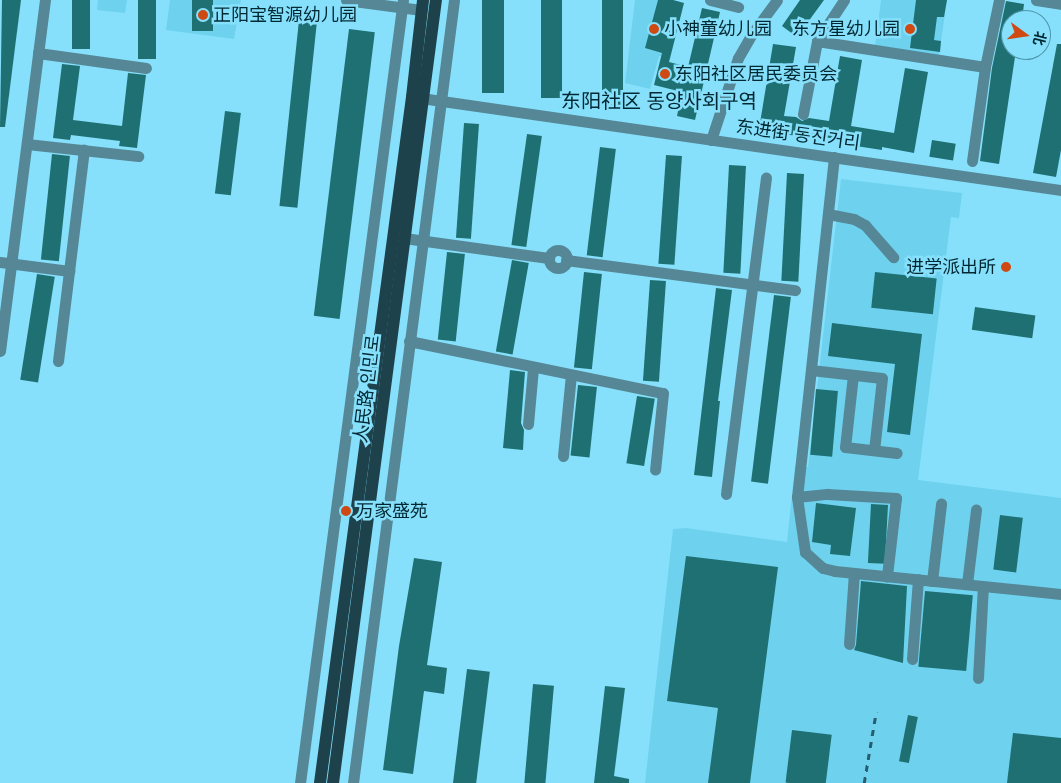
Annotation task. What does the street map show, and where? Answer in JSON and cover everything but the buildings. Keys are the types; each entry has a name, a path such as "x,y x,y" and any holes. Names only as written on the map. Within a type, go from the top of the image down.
{"main road":[{"name":"人民路 인민로","path":"320,783 417,98 436,0"},
{"name":"人民路 인민로","path":"333,783 404,238 417,98 422,5"}],"street":[{"path":"0,351 6,263 27,144 45,0"},
{"path":"346,0 422,5"},
{"path":"352,783 454,0"},
{"path":"710,0 738,7"},
{"path":"712,140 738,58 752,34 777,0"},
{"path":"804,114 817,41 844,0"},
{"path":"972,161 986,68 1000,0"},
{"path":"1036,0 1061,4"},
{"path":"300,783 402,4"},
{"path":"817,41 986,68"},
{"path":"38,53 146,68"},
{"name":"东进街 동진거리","path":"417,98 1061,190"},
{"path":"27,144 138,156"},
{"path":"58,361 84,150"},
{"path":"834,157 797,497 805,552 810,560 823,568 854,573 1061,594"},
{"path":"726,494 766,178"},
{"path":"828,214 854,219 865,225 893,257"},
{"path":"404,238 549,258 551,264 555,267 561,267 566,260 794,290"},
{"path":"6,263 69,271"},
{"path":"410,341 533,368 663,393 655,470"},
{"path":"528,424 533,368"},
{"path":"811,370 882,378 874,450"},
{"path":"563,456 571,375"},
{"path":"853,375 845,447 897,453"},
{"path":"797,497 826,494 896,498 887,576"},
{"path":"932,581 941,504"},
{"path":"967,584 976,510"},
{"path":"849,644 854,573"},
{"path":"912,659 918,579"},
{"path":"978,678 983,586"}],"shaded area":[{"path":"98,0 127,0 125,13 97,10"},
{"name":"正阳宝智源幼儿园","path":"170,0 241,0 234,39 166,30"},
{"name":"小神童幼儿园","path":"635,0 673,0 684,3 670,59 659,56 650,89 625,83"},
{"name":"东方星幼儿园","path":"881,0 947,0 939,55 875,46"},
{"path":"841,179 962,193 959,218 951,217 918,480 1061,498 1061,783 645,783 673,529 686,528 787,542 795,466 808,467"}],"railway":[{"path":"864,783 876,712"}],"place":[{"name":"正阳宝智源幼儿园","path":"203,15"},
{"name":"小神童幼儿园","path":"654,29"},
{"name":"东方星幼儿园","path":"910,29"},
{"name":"东阳社区居民委员会","path":"665,74"},
{"name":"进学派出所","path":"1006,267"},
{"name":"万家盛苑","path":"346,511"}],"district":[{"name":"东阳社区 동양사회구역","path":"659,101"}]}
